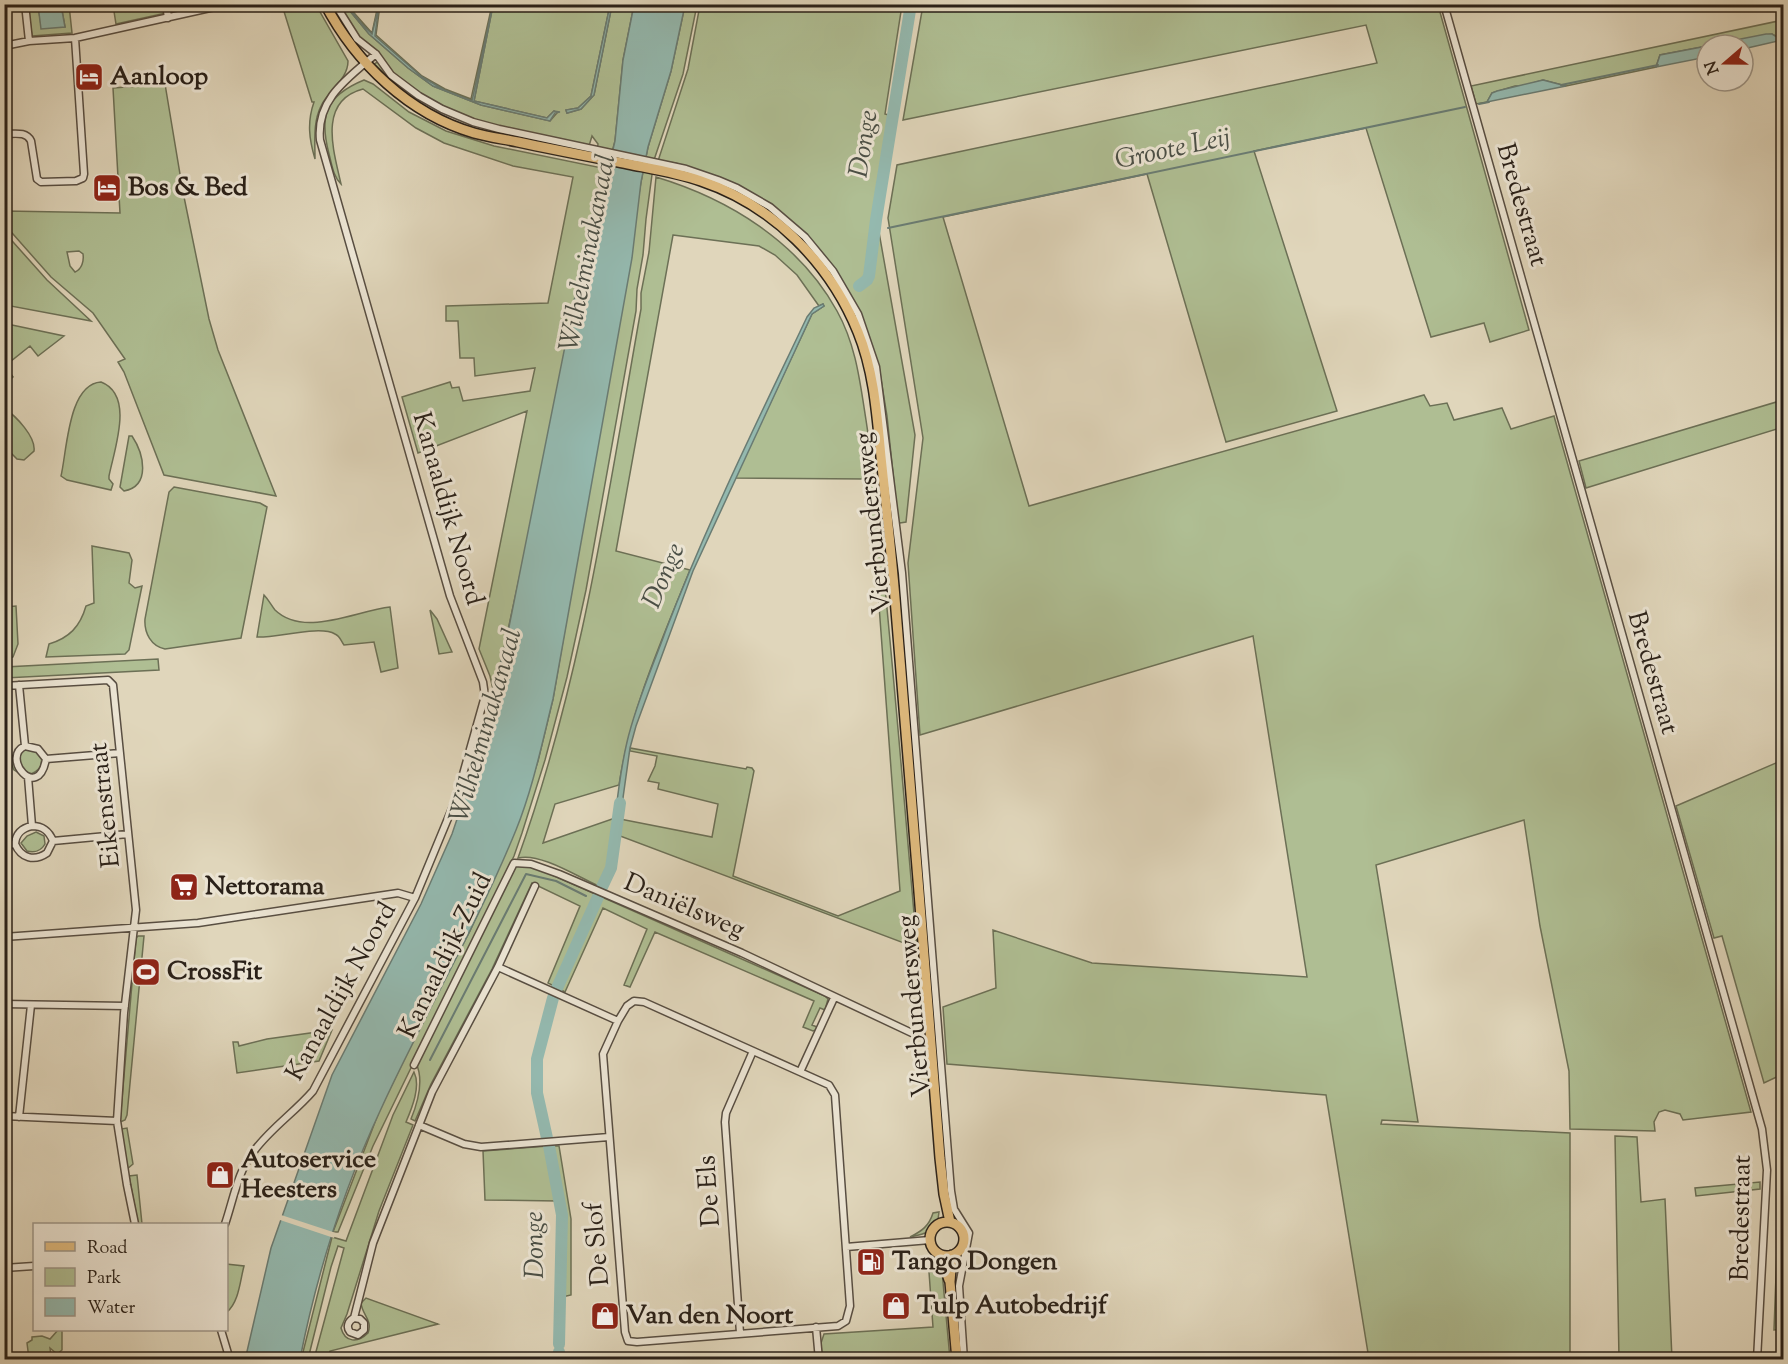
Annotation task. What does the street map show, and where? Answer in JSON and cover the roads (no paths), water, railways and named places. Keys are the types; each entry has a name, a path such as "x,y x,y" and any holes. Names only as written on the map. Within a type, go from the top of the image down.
{"main road":[{"name":"Vierbundersweg","path":"325,4 339,30 366,63 398,93 416,106 473,133 665,168 725,190 765,213 811,255 840,295 859,335 869,370 893,532 944,1157 945,1222"},
{"path":"941,1255 952,1255 961,1248 964,1238 960,1227 945,1222 932,1230 930,1240 934,1249 941,1255 950,1282"},
{"path":"952,1255 950,1282 957,1359"}],"street":[{"path":"25,4 29,41"},
{"path":"166,4 168,18"},
{"path":"4,46 29,41 75,38 228,4"},
{"name":"Vierbundersweg","path":"335,4 357,39 376,54 391,75 419,96 473,122 590,153"},
{"name":"Bredestraat","path":"1444,4 1762,1129 1767,1170 1757,1359"},
{"path":"4,134 28,136 31,141 37,179 40,182 76,181 83,178 75,38"},
{"name":"Kanaaldijk Noord","path":"225,1223 245,1165 260,1144 300,1107 313,1091 415,898 456,799 485,696 483,682 450,596 320,140 319,124 324,106 336,91 376,54"},
{"name":"Eikenstraat","path":"19,686 108,680 113,685 136,910 125,1006 117,1121 135,1223"},
{"path":"4,686 19,686 25,746"},
{"path":"8,759 17,747 25,746 38,749 46,759"},
{"path":"46,759 120,753"},
{"path":"14,774 20,777 36,775 42,771 46,759"},
{"path":"28,777 32,826"},
{"path":"15,844 19,833 32,826 44,828 53,841"},
{"path":"53,841 128,834"},
{"path":"15,844 22,855 34,859 47,854 53,841"},
{"path":"4,845 15,844"},
{"name":"Daniëlsweg","path":"514,863 531,864 559,874 742,953 914,1034"},
{"name":"Kanaaldijk-Zuid","path":"414,1065 514,863"},
{"path":"354,1318 373,1243 432,1092 498,967 535,886"},
{"path":"4,937 198,923 398,893 415,898"},
{"path":"498,967 618,1021"},
{"path":"800,1072 834,998"},
{"name":"De Slof","path":"634,1001 644,1002 829,1085 835,1095 846,1247 850,1306 846,1321 838,1326 628,1341 625,1332 603,1054 618,1021 627,1006 634,1001"},
{"path":"4,1004 125,1006"},
{"path":"19,1117 30,1005"},
{"name":"De Els","path":"740,1333 725,1122 726,1113 753,1051"},
{"path":"4,1116 117,1121"},
{"path":"419,1125 473,1146 609,1137"},
{"name":"Vierbundersweg","path":"944,1157 954,1209 969,1233 959,1286 964,1359"},
{"path":"846,1247 930,1240"},
{"path":"4,1268 33,1266"},
{"path":"816,1328 819,1359"},
{"path":"222,1331 230,1359"}],"water":[{"path":"38,5 61,5 65,27 41,29"},
{"path":"345,5 372,34 379,5 375,36 422,77 444,90 472,101 493,5 474,101 547,118 554,111 560,112 555,113 550,121 481,105 433,86 369,34"},
{"path":"610,5 612,5 594,95 581,109 567,113 566,110 578,108 591,96"},
{"name":"Wilhelminakanaal","path":"634,5 685,5 671,71 648,147 641,182 632,258 553,699 532,782 501,866 398,1074 355,1169 323,1263 300,1359 245,1360 271,1248 332,1075 421,904 452,834 475,766 507,637 584,251 615,141 623,60"},
{"path":"1772,34 1782,40 1755,46 1755,36"},
{"path":"1695,48 1695,59 1656,67 1660,55"},
{"path":"1543,80 1566,86 1487,102 1492,93 1497,91"},
{"path":"823,304 824,306 812,314 693,571 636,726 630,748 620,819 615,818 621,770 635,713 698,550 807,317 814,308"}],"waterway":[{"name":"Donge","path":"859,286 869,276 911,4"},
{"name":"Groote Leij","path":"1561,85 1658,65"},
{"name":"Groote Leij","path":"1479,104 1489,102"},
{"name":"Groote Leij","path":"888,228 1465,107"},
{"name":"Donge","path":"602,887 611,868 620,803"},
{"path":"430,1060 526,874 556,881 586,896"},
{"name":"Donge","path":"557,988 598,897"},
{"name":"Donge","path":"547,1138 537,1093 537,1059 553,998"},
{"name":"Donge","path":"549,1146 562,1215 559,1344"},
{"name":"Donge","path":"558,1360 559,1352"}],"place":[{"name":"Aanloop","path":"89,77"},
{"name":"Bos & Bed","path":"107,188"},
{"name":"Nettorama","path":"184,887"},
{"name":"CrossFit","path":"146,972"},
{"name":"Autoservice Heesters","path":"220,1175"},
{"name":"Tango Dongen","path":"871,1262"},
{"name":"Tulp Autobedrijf","path":"896,1306"},
{"name":"Van den Noort","path":"605,1316"}]}
